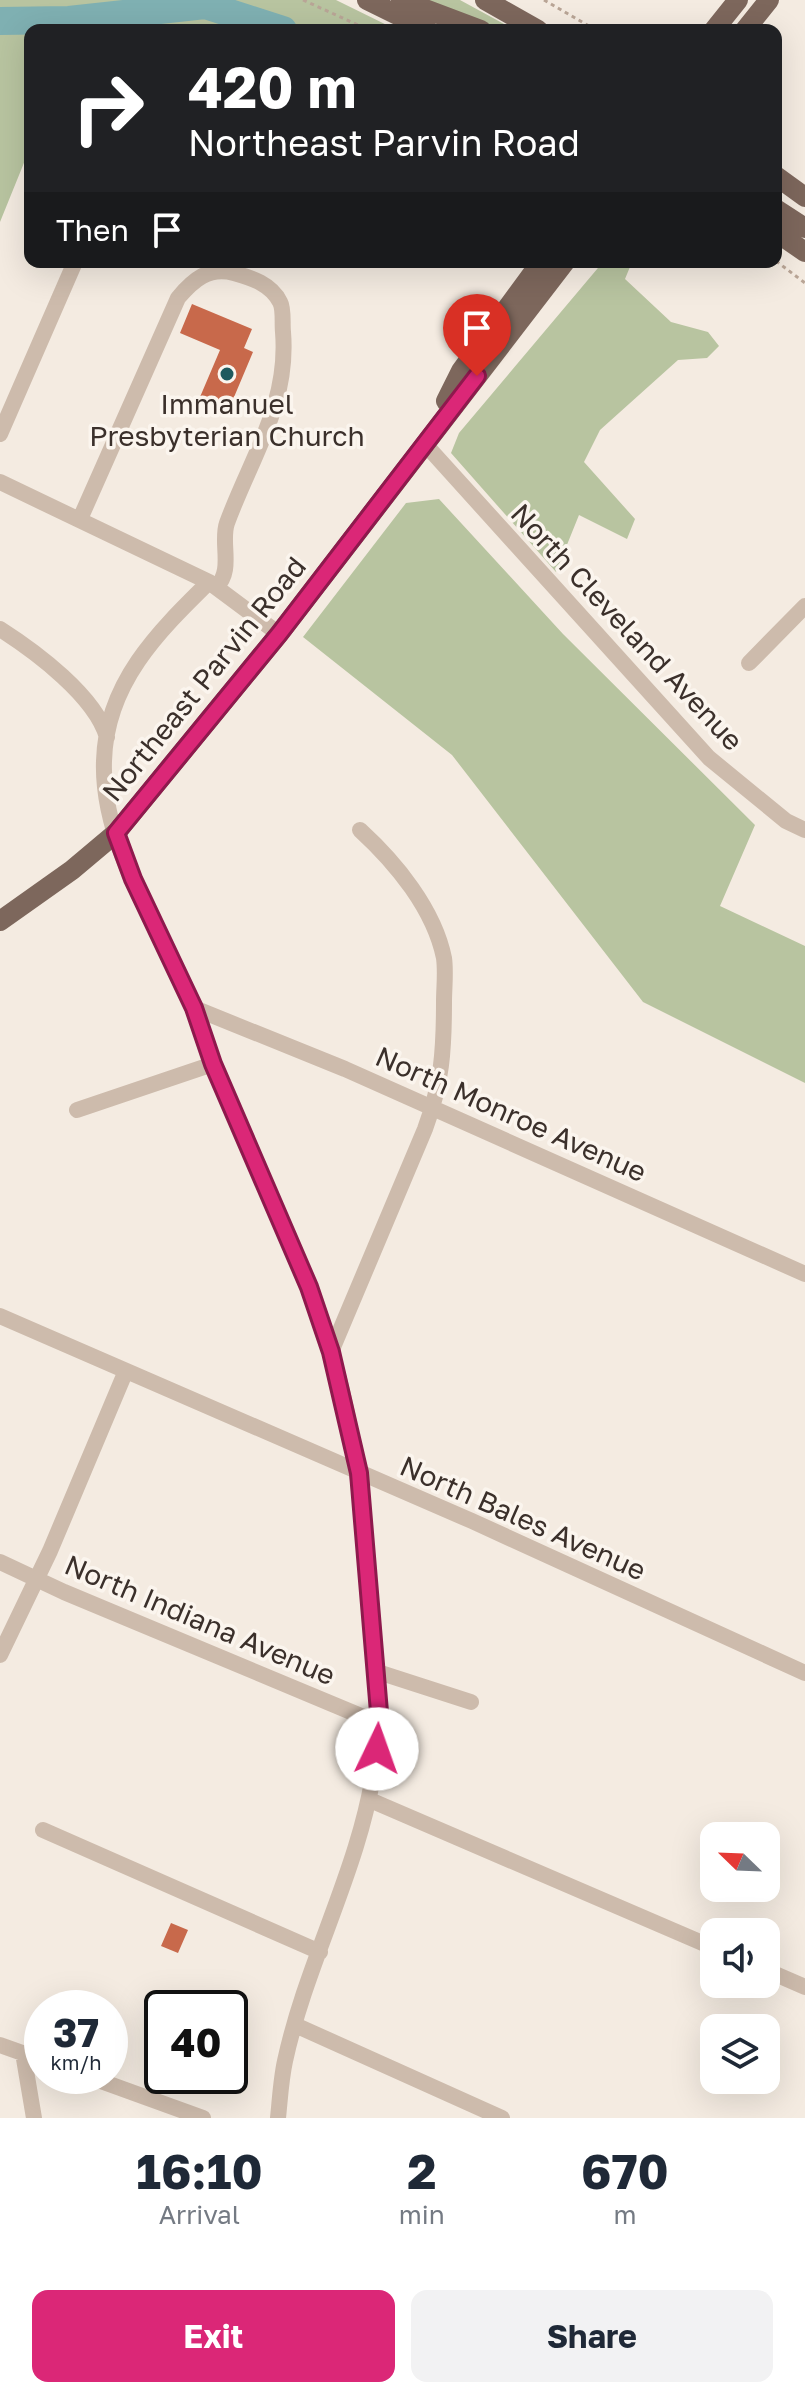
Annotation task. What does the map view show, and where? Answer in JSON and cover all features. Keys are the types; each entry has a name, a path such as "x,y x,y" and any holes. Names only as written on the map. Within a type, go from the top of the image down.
{"main road":[{"path":"367,0 416,24"},
{"path":"401,0 465,24"},
{"path":"485,0 527,24"},
{"path":"719,24 738,0"},
{"path":"750,24 769,0"},
{"path":"782,180 805,197"},
{"path":"782,213 805,228"},
{"path":"782,236 805,252"},
{"name":"Northeast Parvin Road","path":"425,444 461,371 537,268"},
{"name":"Northeast Parvin Road","path":"0,921 72,870 116,833 279,634 560,268"}],"street":[{"path":"0,434 72,268"},
{"path":"80,519 178,298 200,276 212,272 229,272 255,279 269,288 281,303 283,380 267,432 225,527 227,553 222,582 212,584 145,647 123,687 104,757 105,794 133,879 194,1008 213,1064 309,1287 331,1352 359,1473 380,1724 370,1800 358,1845 295,2025 284,2064 278,2118"},
{"name":"North Cleveland Avenue","path":"425,444 709,758 786,821 805,830"},
{"path":"0,482 212,584 279,634"},
{"path":"749,663 805,606"},
{"path":"0,629 80,692 100,717 107,737"},
{"path":"331,1352 433,1108 444,1057 444,960 435,933 408,883 360,830"},
{"name":"North Monroe Avenue","path":"194,1008 433,1108 805,1274"},
{"path":"77,1110 213,1064"},
{"name":"North Bales Avenue","path":"0,1316 125,1373 485,1527 805,1673"},
{"path":"0,1655 125,1373"},
{"name":"North Indiana Avenue","path":"0,1562 380,1724"},
{"path":"375,1671 471,1702"},
{"path":"370,1800 700,1942"},
{"path":"43,1830 320,1952"},
{"path":"780,1976 805,1987"},
{"path":"295,2025 502,2118"},
{"path":"0,2045 23,2053 34,2118"},
{"path":"128,2091 203,2118"}],"path":[{"path":"303,0 356,24"},
{"path":"544,0 586,24"},
{"path":"782,266 805,283"}],"green space":[{"path":"0,0 336,0 385,24 24,24 24,163 0,222"},
{"path":"418,0 460,0 504,24 479,24"},
{"path":"598,268 630,268 625,279 671,322 708,332 719,346 707,358 678,360 600,430 584,462 635,519 627,539 579,515 556,572 451,453 459,433"},
{"path":"439,499 563,634 755,825 720,906 805,946 805,1083 643,1002 452,755 303,637 406,503"}],"building":[{"name":"Immanuel Presbyterian Church","path":"192,304 252,329 244,348 253,352 229,409 200,397 220,350 180,333"},
{"path":"171,1923 188,1930 178,1953 161,1946"}],"waterway":[{"path":"0,21 69,20 205,5 264,24"}],"place":[{"name":"Immanuel Presbyterian Church","path":"227,374"}],"route":[{"path":"377,1749 380,1724 359,1473 331,1352 309,1287 213,1064 194,1008 133,879 116,833 279,634 477,376"}]}
